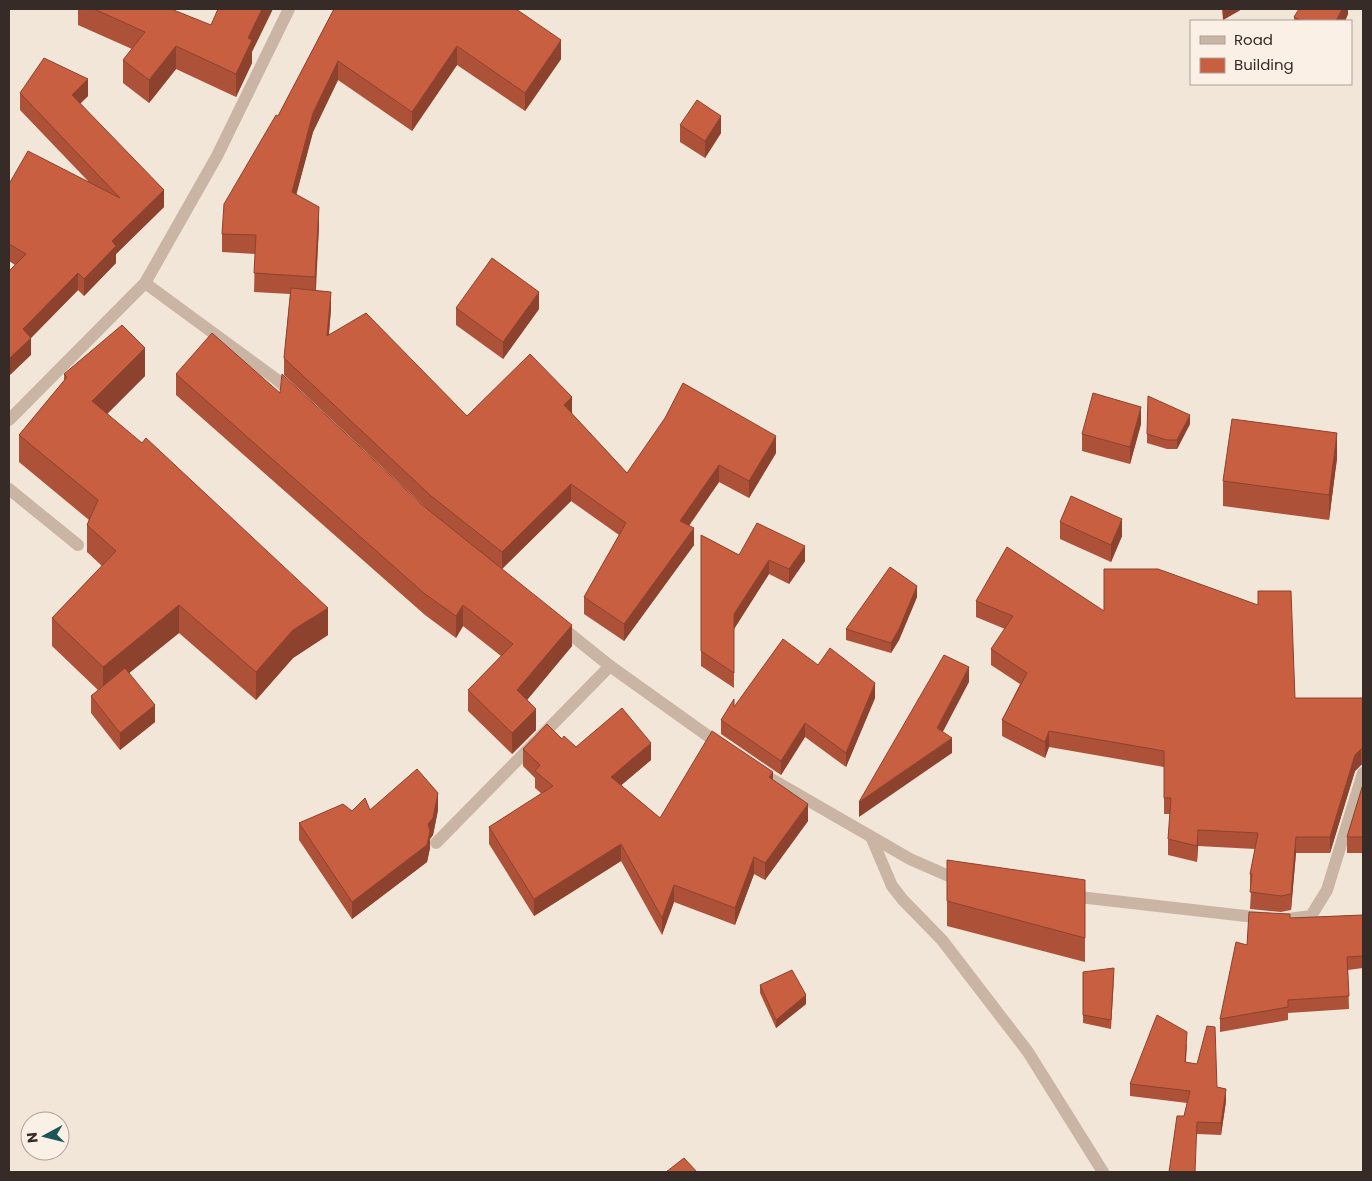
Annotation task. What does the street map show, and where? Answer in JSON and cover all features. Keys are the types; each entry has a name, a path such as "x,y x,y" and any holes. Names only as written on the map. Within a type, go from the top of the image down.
{"street":[{"path":"9,420 145,283 217,156 289,9"},
{"path":"145,283 276,379 305,406"},
{"path":"9,488 78,545"},
{"path":"549,617 610,666 734,754"},
{"path":"436,843 610,666"},
{"path":"749,765 872,839 951,877 979,881"},
{"path":"1054,894 1281,920 1312,916 1327,890 1348,829 1363,773"},
{"path":"872,839 892,886 942,940 1028,1052 1103,1172"}],"building":[{"path":"94,9 171,9 211,25 218,9 262,9 248,38 252,40 236,74 176,46 149,80 123,60 145,32"},
{"path":"334,9 516,9 561,40 525,93 457,46 412,112 338,61 313,113 292,192 319,207 315,277 254,273 256,235 222,234 224,204 276,115 278,116"},
{"path":"1299,9 1342,9 1336,20 1300,20 1294,17"},
{"path":"44,58 88,79 72,95 164,190 112,241 116,246 84,279 78,273 23,329 31,338 9,359 9,271 26,254 9,244 9,184 28,151 120,198 20,93"},
{"path":"697,100 721,116 705,141 680,125"},
{"path":"492,258 539,292 503,342 456,308"},
{"path":"291,288 331,292 327,336 366,313 467,416 530,354 572,397 564,405 627,473 665,418 683,383 776,436 749,481 719,465 680,521 694,528 624,624 584,597 626,523 571,484 502,552 431,496 284,358"},
{"path":"122,325 145,348 92,401 142,443 146,438 328,608 293,630 256,672 179,605 103,667 52,618 116,551 87,525 98,500 19,435 67,377 64,374"},
{"path":"212,333 280,393 282,374 421,504 572,625 517,690 536,709 512,733 468,690 513,644 463,605 456,616 425,594 176,374"},
{"path":"1093,393 1141,407 1130,447 1082,434"},
{"path":"1148,396 1190,415 1177,440 1167,440 1147,434"},
{"path":"1232,419 1337,433 1329,495 1223,481"},
{"path":"1071,496 1122,519 1111,545 1060,522"},
{"path":"757,523 805,546 789,569 769,560 734,614 734,673 701,651 701,535 739,555"},
{"path":"1007,547 1104,611 1104,569 1158,569 1258,605 1258,591 1291,591 1295,698 1363,698 1363,749 1355,755 1330,837 1296,837 1291,894 1281,896 1250,892 1252,874 1250,874 1258,833 1198,830 1197,846 1168,839 1171,798 1164,798 1164,751 1049,731 1045,742 1002,720 1027,673 991,649 1013,616 976,601"},
{"path":"890,567 917,586 891,643 846,629"},
{"path":"783,639 818,665 830,648 875,683 846,753 805,723 781,761 721,720 734,699 734,707"},
{"path":"944,655 969,667 937,728 952,738 859,802"},
{"path":"125,668 155,705 120,733 91,696"},
{"path":"622,708 651,743 611,777 660,818 712,731 773,772 769,777 808,804 765,863 754,857 735,908 674,885 662,918 621,844 534,899 489,827 553,786 535,771 540,765 523,749 547,724 562,739 564,736 576,747"},
{"path":"417,769 438,793 433,818 428,824 430,831 427,845 352,902 299,823 343,804 352,811 365,798 370,810"},
{"path":"1363,784 1363,837 1347,837"},
{"path":"947,860 1085,880 1085,938 947,901"},
{"path":"1249,912 1290,914 1290,918 1363,915 1363,956 1347,957 1349,996 1288,1000 1288,1007 1220,1019 1236,942 1247,945"},
{"path":"1114,968 1111,1020 1083,1015 1083,972"},
{"path":"792,970 806,995 776,1020 760,985"},
{"path":"1157,1015 1187,1032 1185,1062 1197,1064 1207,1026 1215,1027 1217,1087 1226,1089 1221,1123 1197,1122 1195,1172 1169,1172 1177,1116 1184,1116 1190,1091 1130,1084"},
{"path":"684,1158 697,1172 666,1172"}]}
